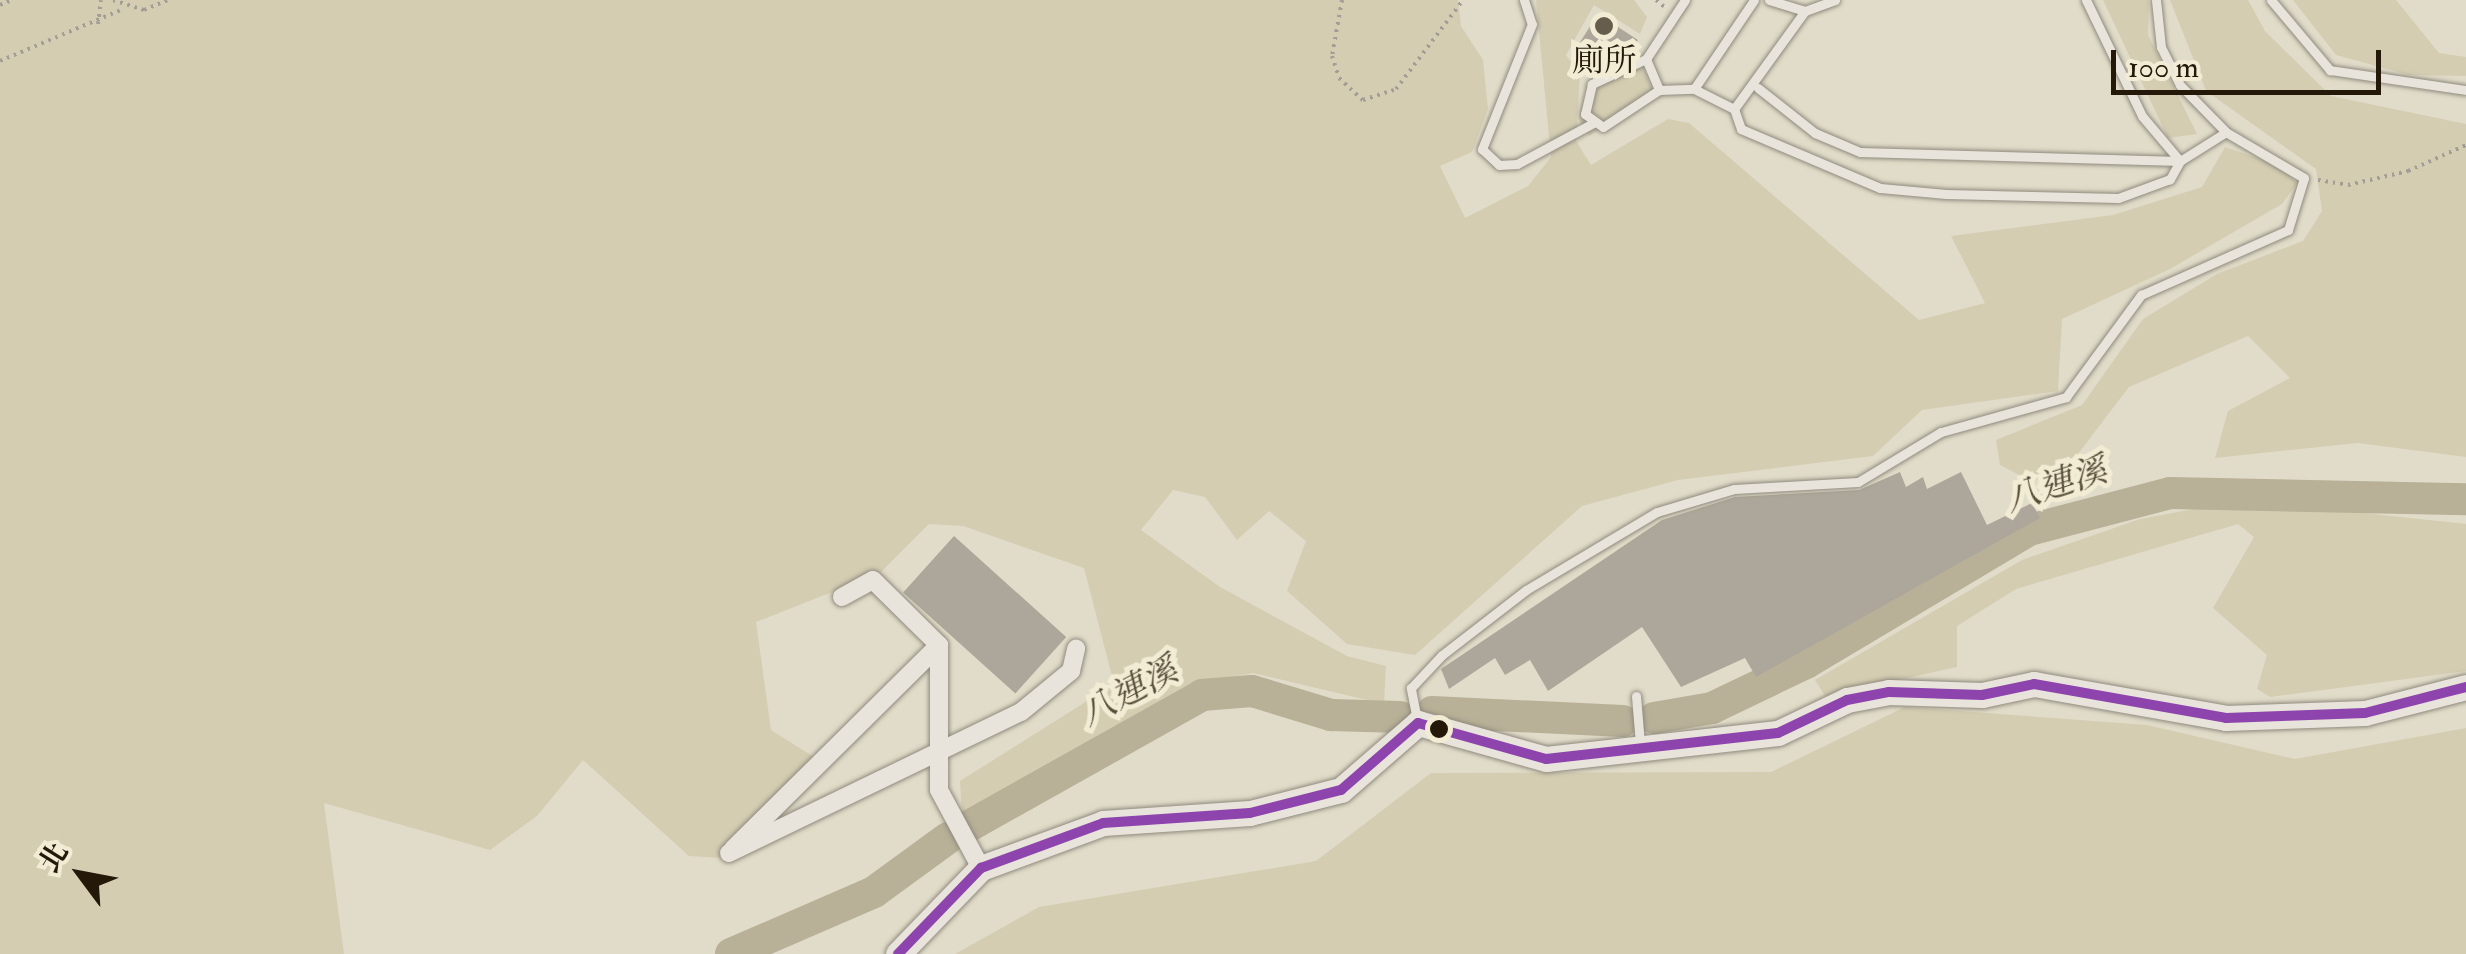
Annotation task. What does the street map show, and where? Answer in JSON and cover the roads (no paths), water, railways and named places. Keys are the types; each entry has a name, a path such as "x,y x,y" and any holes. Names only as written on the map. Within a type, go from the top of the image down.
{"street":[{"path":"842,597 873,580 939,646 939,790 981,868"},
{"path":"939,646 729,853 940,758 1021,712 1071,670 1076,649"},
{"path":"898,954 981,868 1104,823 1250,814 1341,790 1418,723 1546,758 1640,752 1778,733 1847,700 1889,692 1982,695 2034,684 2226,718 2365,714 2466,688"}],"lane":[{"path":"1524,0 1532,24 1482,149 1499,166 1517,164 1593,123"},
{"path":"1685,0 1646,59 1592,84 1584,97 1593,123 1603,127 1659,90 1694,90 1734,109 1742,130 1880,188 2118,198 2170,179 2180,161 2226,132"},
{"path":"1694,90 1754,0"},
{"path":"1769,0 1805,11 1835,0"},
{"path":"2086,0 2142,116 2180,161"},
{"path":"1418,723 1412,688 1442,655 1526,590 1657,512 1734,488 1858,482 1940,432 2066,397 2141,294 2288,230 2304,178 2226,132 2174,72 2156,0"},
{"path":"2271,0 2330,70 2466,90"},
{"path":"1734,109 1758,88 1805,11"},
{"path":"1646,59 1659,90"},
{"path":"1758,88 1815,133 1860,152 2180,161"},
{"path":"1636,696 1640,752"}],"waterway":[{"name":"八連溪","path":"1654,718 1712,708 1806,663 2029,530 2170,493 2466,499"},
{"name":"八連溪","path":"969,826 1202,695 1252,691 1331,715 1400,717"},
{"name":"八連溪","path":"1432,712 1623,721"},
{"name":"八連溪","path":"731,954 874,892 948,838"}],"place":[{"name":"廁所","path":"1604,26"}]}
